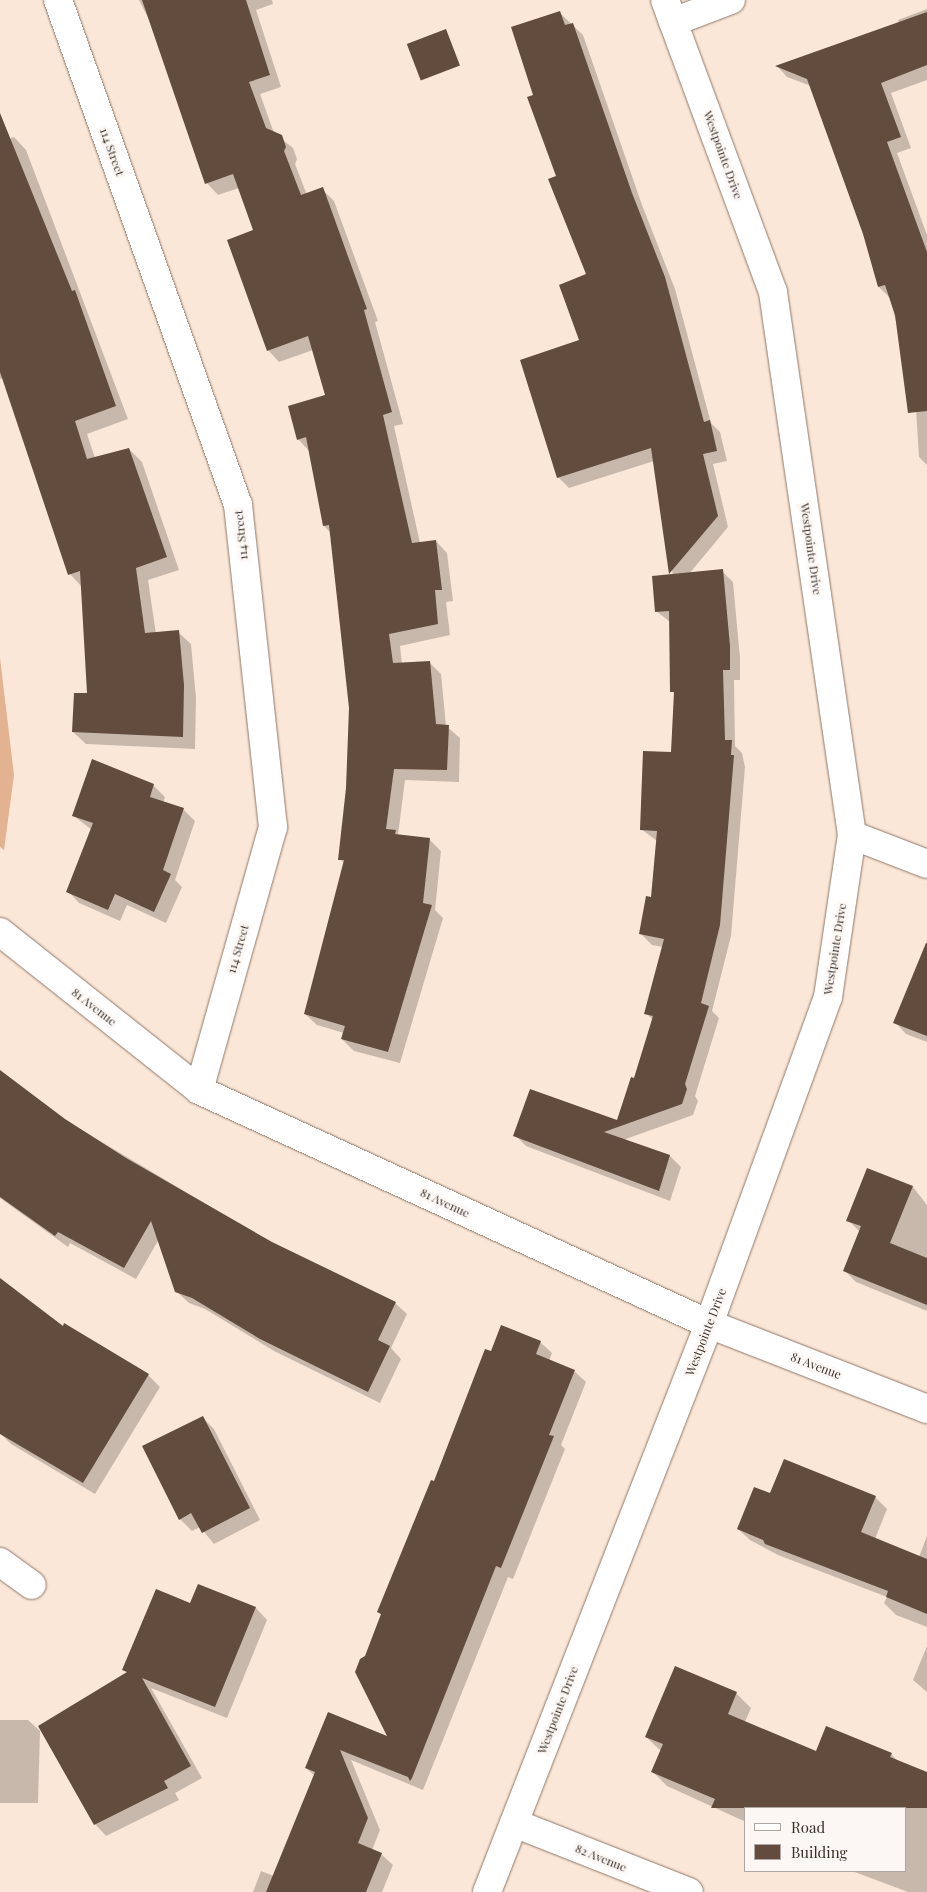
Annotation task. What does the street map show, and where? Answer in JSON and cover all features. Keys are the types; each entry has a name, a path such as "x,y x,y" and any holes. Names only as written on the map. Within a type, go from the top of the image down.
{"street":[{"name":"114 Street","path":"58,0 238,505 272,827 199,1090"},
{"path":"669,11 731,0"},
{"name":"Westpointe Drive","path":"487,1892 709,1324 828,998 852,835 773,292 669,11"},
{"path":"852,835 927,864"},
{"name":"81 Avenue","path":"0,932 199,1090 709,1324 927,1410"},
{"path":"0,1562 32,1585"},
{"name":"82 Avenue","path":"514,1823 689,1892"}],"shaded area":[{"path":"0,658 14,775 4,850 0,847"}],"building":[{"path":"142,0 246,0 270,75 249,82 266,128 282,135 286,147 284,151 301,195 323,187 367,309 364,310 392,412 383,415 412,543 436,540 442,590 435,590 438,624 389,634 393,663 430,661 436,724 449,725 447,770 394,769 386,829 396,830 395,834 430,838 423,903 432,905 388,1052 341,1039 345,1026 304,1014 344,860 338,860 346,788 349,708 329,525 323,526 306,437 297,440 288,406 325,395 308,336 267,351 227,240 253,230 233,174 205,184"},
{"path":"560,11 565,25 573,23 632,193 665,277 704,422 710,420 717,451 703,454 718,516 669,574 651,448 557,478 520,360 579,340 559,285 586,274 548,179 556,176 527,97 533,95 511,27"},
{"path":"927,12 927,65 881,83 901,137 887,142 927,252 927,411 908,413 895,315 885,285 878,287 863,234 807,79 775,66"},
{"path":"446,29 460,65 421,80 407,44"},
{"path":"0,113 72,291 75,290 116,406 75,421 87,459 129,448 167,557 136,568 145,633 179,630 184,685 183,737 72,732 74,693 87,693 80,571 68,575 0,372"},
{"path":"723,569 730,646 730,670 723,670 725,740 732,740 731,755 734,755 720,925 701,1003 709,1006 685,1084 687,1089 682,1104 604,1132 670,1155 659,1191 513,1136 530,1089 617,1120 631,1077 634,1078 653,1016 644,1014 664,939 639,934 646,896 651,897 657,831 640,830 643,751 671,752 674,692 670,692 669,611 655,612 652,576"},
{"path":"92,759 154,784 150,797 184,808 163,870 171,874 154,912 115,894 108,910 66,892 93,823 72,816"},
{"path":"927,943 927,1036 893,1023"},
{"path":"0,1070 65,1119 126,1158 272,1242 396,1302 378,1340 390,1346 368,1392 260,1339 192,1298 175,1292 151,1221 124,1268 58,1232 55,1236 0,1197"},
{"path":"867,1168 913,1186 890,1243 927,1258 927,1305 843,1271 861,1226 846,1221"},
{"path":"0,1278 63,1326 64,1323 149,1374 83,1483 0,1434"},
{"path":"501,1325 541,1341 536,1354 575,1370 549,1435 554,1436 501,1568 496,1566 410,1781 408,1777 340,1750 368,1818 358,1843 382,1853 366,1892 266,1892 315,1772 305,1768 328,1712 387,1736 355,1672 360,1659 365,1656 381,1614 377,1612 431,1480 434,1481 485,1349 491,1351"},
{"path":"203,1416 250,1508 202,1533 191,1513 179,1520 142,1446"},
{"path":"784,1459 876,1496 861,1532 927,1559 927,1614 886,1597 888,1591 765,1544 763,1540 737,1529 754,1487 770,1493"},
{"path":"198,1584 256,1607 215,1707 142,1678 191,1766 164,1781 168,1788 94,1825 38,1726 127,1672 122,1670 156,1589 190,1603"},
{"path":"675,1666 737,1692 728,1714 816,1751 826,1726 892,1753 890,1757 927,1772 927,1808 711,1808 715,1799 651,1772 663,1744 645,1737"}]}
